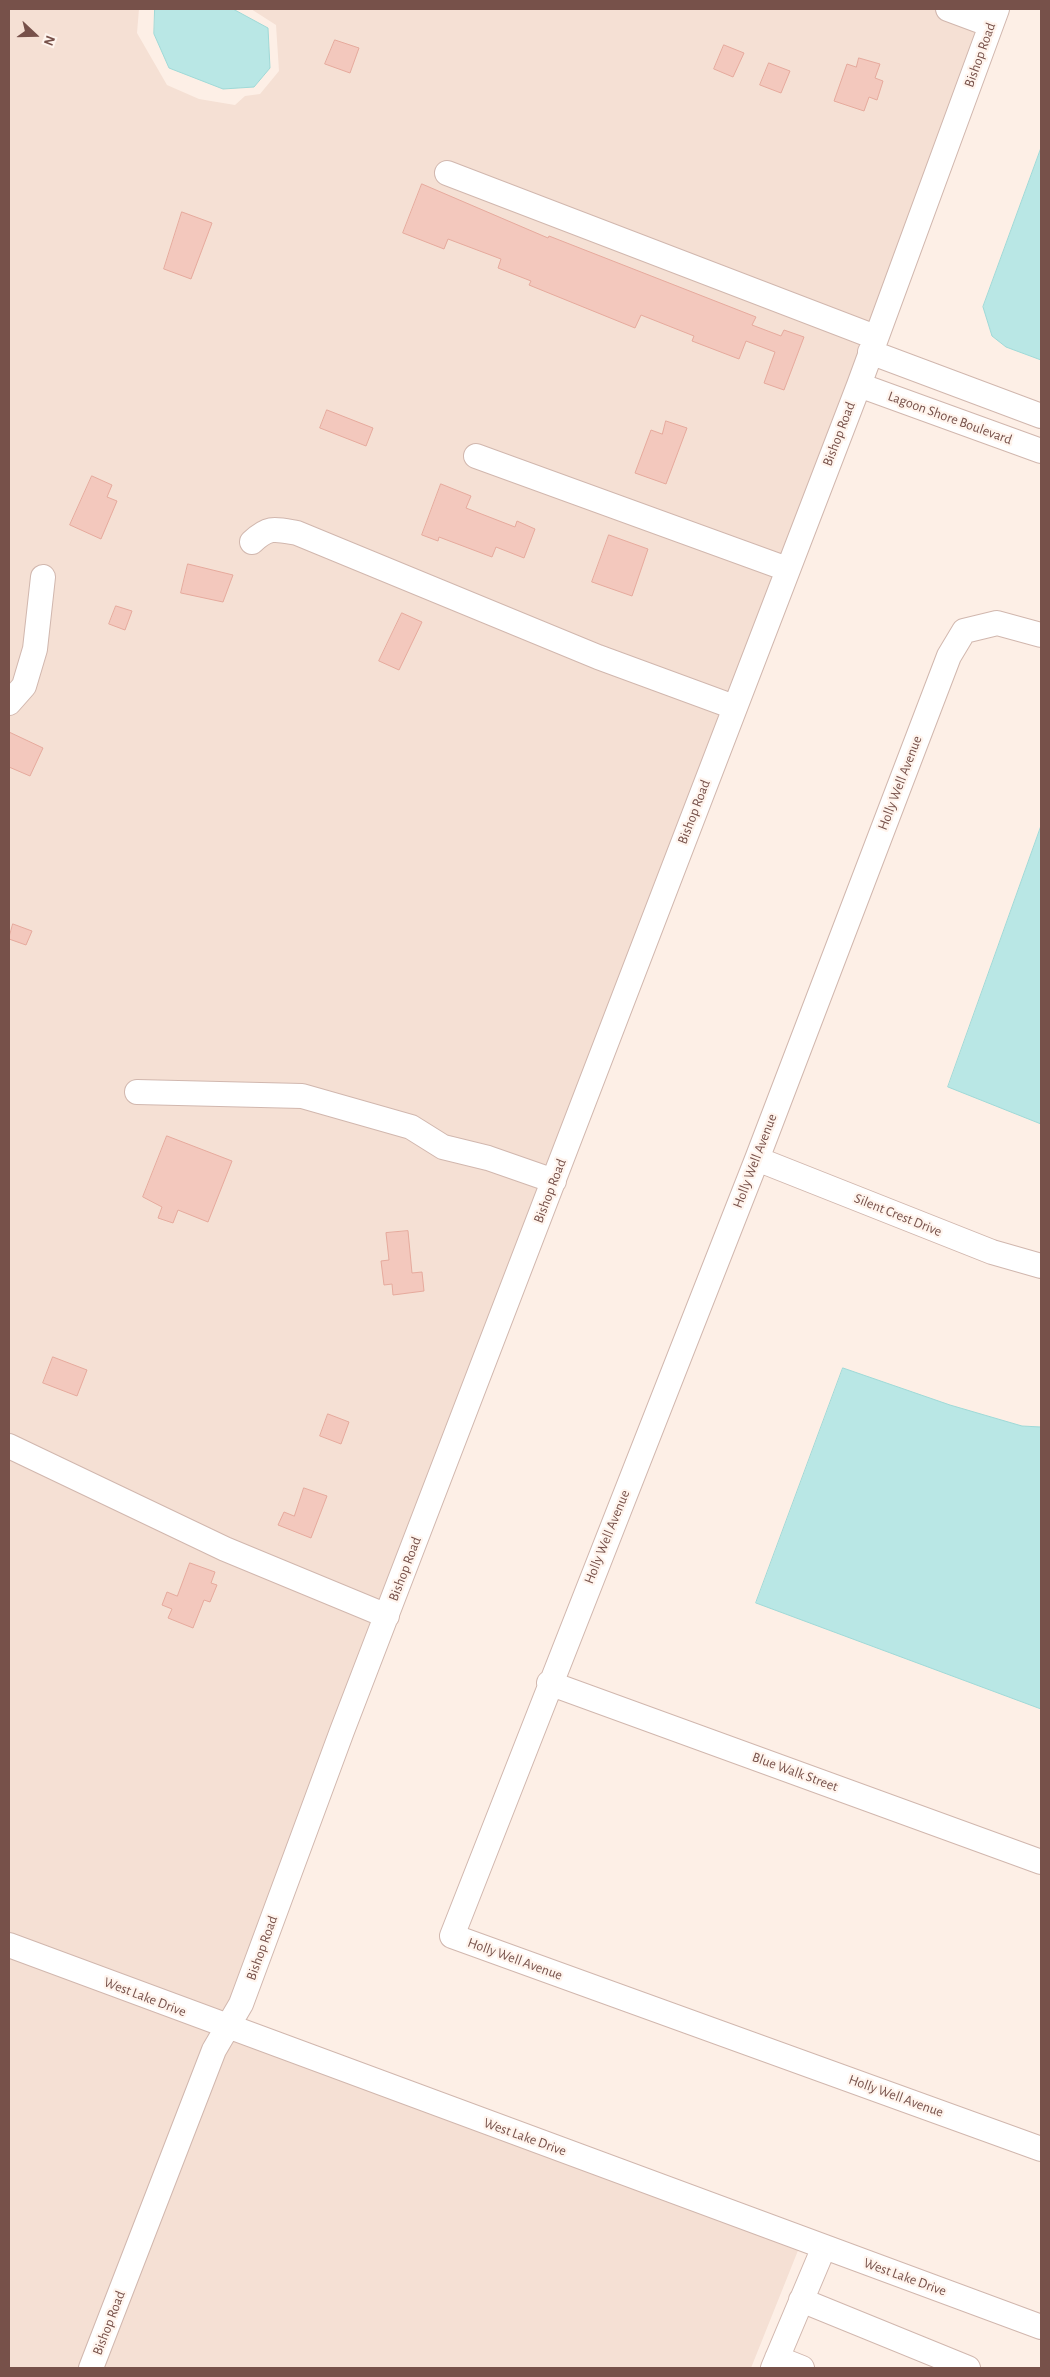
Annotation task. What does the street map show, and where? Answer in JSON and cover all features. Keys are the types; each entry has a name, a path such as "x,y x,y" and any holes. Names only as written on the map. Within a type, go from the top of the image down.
{"street":[{"path":"948,9 994,17"},
{"name":"Bishop Road","path":"92,2368 214,2050 241,2004 342,1732 859,385 872,344 994,17"},
{"path":"447,173 872,344 1041,416"},
{"name":"Lagoon Shore Boulevard","path":"859,385 1041,451"},
{"path":"476,456 787,569"},
{"path":"252,542 264,531 277,529 297,533 598,657 734,707"},
{"path":"9,703 24,686 35,648 43,577"},
{"name":"Holly Well Avenue","path":"1041,635 997,623 964,631 949,656 756,1159 549,1683 452,1936 1041,2149"},
{"path":"137,1092 302,1096 411,1128 443,1147 488,1158 554,1182"},
{"name":"Silent Crest Drive","path":"756,1159 992,1252 1041,1266"},
{"path":"9,1446 225,1549 388,1616"},
{"name":"Blue Walk Street","path":"549,1683 1041,1862"},
{"name":"West Lake Drive","path":"9,1945 226,2027 1041,2327"},
{"path":"802,2368 775,2363 824,2247"},
{"path":"801,2300 968,2368"}],"shaded area":[{"path":"9,9 139,9 137,33 167,85 199,99 235,105 245,96 260,94 279,71 276,25 251,9 985,9 834,417 231,1999 221,2015 9,1935"},
{"path":"9,1956 212,2032 80,2368 9,2368"},
{"path":"232,2040 799,2248 751,2368 103,2368"}],"water":[{"path":"155,9 233,9 268,28 270,68 254,87 223,89 169,68 154,34"},
{"path":"1041,148 1041,360 1006,347 992,336 983,307"},
{"path":"1041,826 1041,1124 948,1087"},
{"path":"843,1368 950,1405 1022,1426 1041,1427 1041,1709 756,1603"}],"building":[{"path":"335,40 359,48 350,73 325,64"},
{"path":"724,45 744,53 733,77 714,69"},
{"path":"859,58 880,64 875,78 883,81 877,100 869,97 864,111 834,101 847,64 856,67"},
{"path":"769,63 790,71 781,93 760,85"},
{"path":"422,184 548,238 549,236 756,317 752,325 781,336 784,330 804,337 784,390 764,383 775,352 746,341 739,359 692,341 694,336 641,315 635,328 529,285 531,281 498,268 501,259 448,239 444,249 403,233"},
{"path":"182,212 212,223 191,279 164,269"},
{"path":"327,410 373,428 366,446 320,428"},
{"path":"666,421 687,428 666,484 635,473 651,430 662,434"},
{"path":"92,476 112,485 107,497 117,501 101,539 70,525"},
{"path":"441,484 471,496 466,508 515,527 517,521 535,529 524,558 496,547 492,557 439,537 438,541 422,535"},
{"path":"609,535 648,549 632,596 592,582"},
{"path":"188,564 233,575 223,602 181,593"},
{"path":"116,606 132,611 125,630 109,624"},
{"path":"402,613 422,622 399,670 379,661"},
{"path":"9,732 43,748 30,776 9,767"},
{"path":"13,924 32,931 26,945 9,939"},
{"path":"167,1136 232,1161 208,1222 178,1210 173,1223 158,1218 162,1207 143,1197"},
{"path":"408,1231 412,1273 422,1272 424,1291 393,1295 392,1284 384,1285 381,1261 389,1260 386,1233"},
{"path":"53,1357 87,1370 77,1396 43,1383"},
{"path":"328,1414 349,1422 341,1444 320,1436"},
{"path":"304,1488 327,1496 311,1538 278,1525 284,1512 294,1516"},
{"path":"190,1563 215,1572 211,1583 217,1585 210,1602 204,1600 193,1628 168,1618 172,1609 162,1605 167,1592 177,1596"}]}
